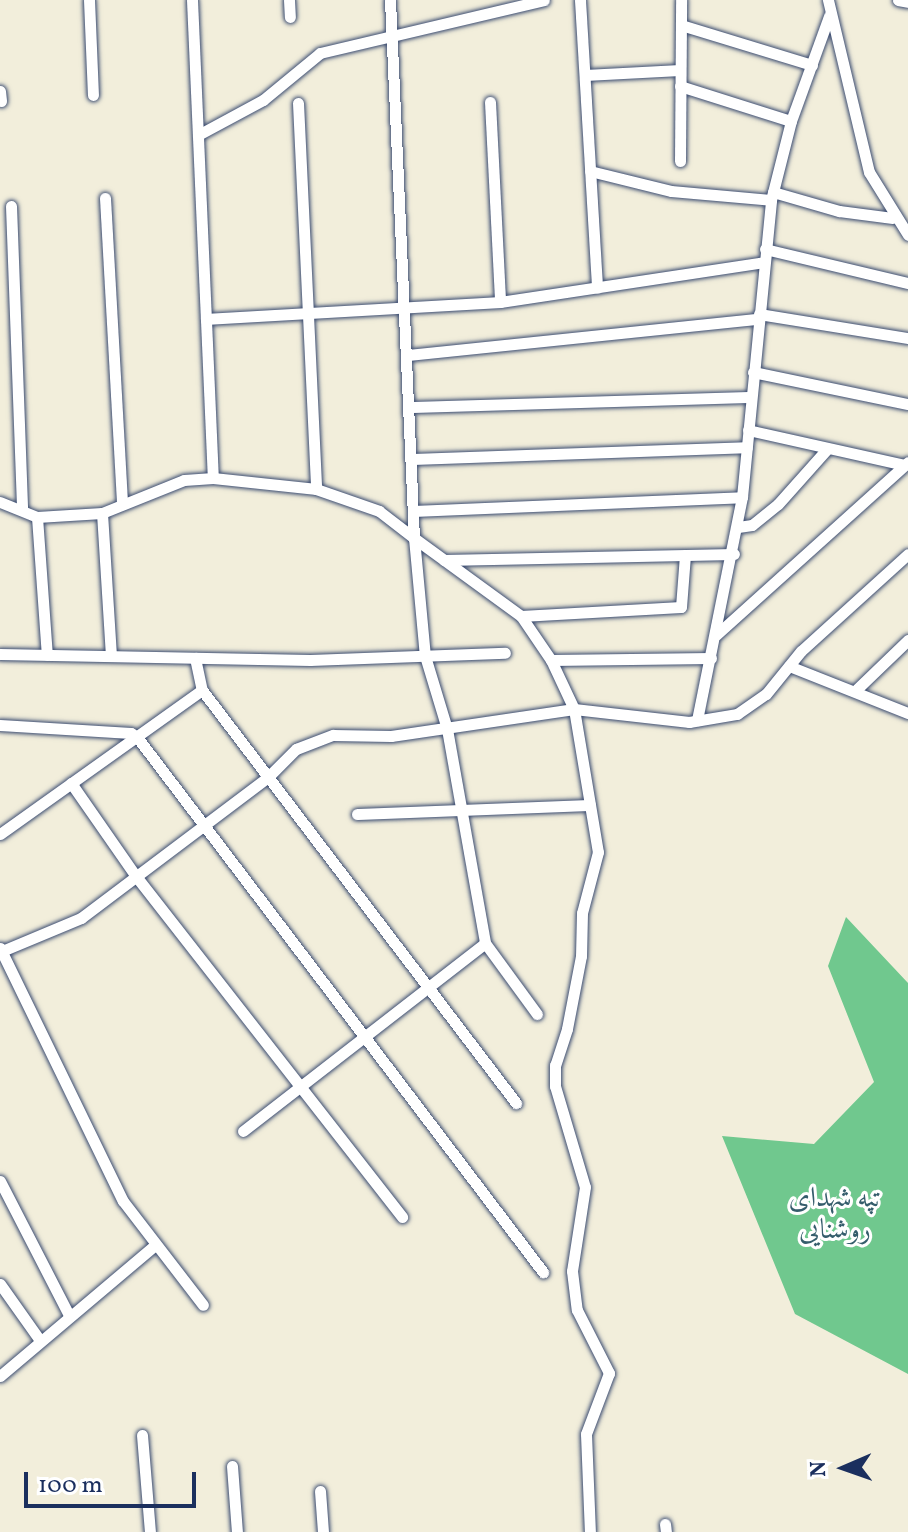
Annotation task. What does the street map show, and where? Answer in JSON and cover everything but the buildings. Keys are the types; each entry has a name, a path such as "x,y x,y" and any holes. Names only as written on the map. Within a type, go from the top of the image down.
{"street":[{"path":"89,0 93,95"},
{"path":"192,0 213,478"},
{"path":"289,0 290,17"},
{"path":"390,0 407,308 414,538 425,656 447,729 485,943 537,1014"},
{"path":"198,135 263,100 320,53 544,0"},
{"path":"680,161 681,0"},
{"path":"828,0 829,16 869,172 893,218 908,235"},
{"path":"898,0 908,2"},
{"path":"580,5 597,287"},
{"path":"697,720 738,527 772,196 791,121 829,16"},
{"path":"681,25 812,65"},
{"path":"585,75 680,70"},
{"path":"680,86 791,121"},
{"path":"0,91 1,101"},
{"path":"490,102 500,302"},
{"path":"298,103 316,489"},
{"path":"590,171 671,191 772,196 839,211 893,218"},
{"path":"105,198 122,504"},
{"path":"11,206 22,509"},
{"path":"206,319 500,302 764,256 908,283"},
{"path":"408,355 759,316 908,338"},
{"path":"753,372 908,404"},
{"path":"410,407 751,397"},
{"path":"748,430 906,464"},
{"path":"411,459 747,447"},
{"path":"738,527 752,525 778,504 827,449"},
{"path":"716,635 906,464"},
{"path":"0,502 37,517 102,513 184,480 213,478 316,489 379,511 521,616 551,660 574,709 598,852 582,913 581,956 567,1029 555,1065 555,1086 585,1187 572,1271 577,1310 609,1373 586,1434 590,1532"},
{"path":"413,511 742,497"},
{"path":"102,513 111,656"},
{"path":"37,517 47,655"},
{"path":"444,560 734,554"},
{"path":"203,1305 123,1201 1,949 81,918 268,777 296,749 333,735 391,736 574,709 697,720 737,714 766,694 789,666 908,554"},
{"path":"521,616 681,607 685,555"},
{"path":"857,689 908,640"},
{"path":"0,654 195,658 505,653"},
{"path":"195,658 202,690 516,1103"},
{"path":"551,660 711,658"},
{"path":"789,666 857,689 908,713"},
{"path":"0,834 202,690"},
{"path":"0,725 131,733 137,737 543,1272"},
{"path":"71,783 135,875 303,1086 402,1217"},
{"path":"357,814 590,805"},
{"path":"243,1131 485,943"},
{"path":"0,1181 69,1315"},
{"path":"1,1374 39,1339 155,1245"},
{"path":"0,1284 39,1339"},
{"path":"142,1435 150,1532"},
{"path":"232,1466 237,1532"},
{"path":"320,1491 323,1532"}],"green space":[{"name":"تپه شهدای روشنایی","path":"846,917 908,983 908,1374 795,1314 722,1136 814,1144 874,1082 828,966"}]}
